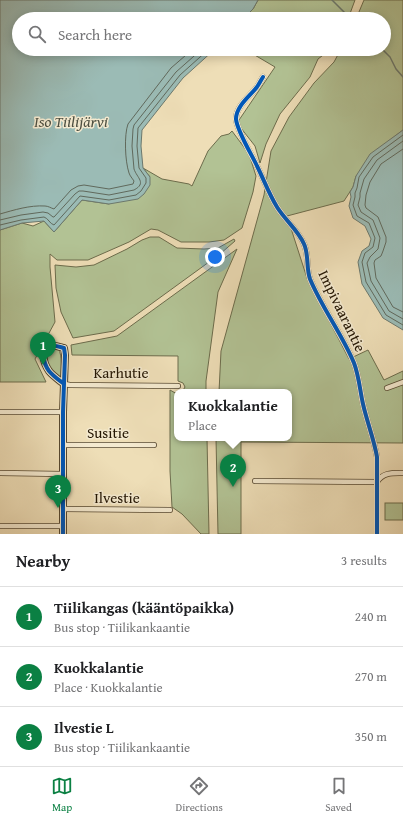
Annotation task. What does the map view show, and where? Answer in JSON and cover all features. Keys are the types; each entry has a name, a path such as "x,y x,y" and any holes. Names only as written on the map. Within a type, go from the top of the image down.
{"street":[{"name":"Impivaarantie","path":"263,77 258,86 239,109 236,117 236,123 258,167 270,196 304,244 307,253 310,279 354,364 377,457 377,534"},
{"path":"63,534 63,412 64,384 65,355 64,348 50,346 43,354 44,360 49,370 64,384"},
{"path":"387,388 403,382"},
{"name":"Karhutie","path":"64,384 178,386"},
{"path":"0,412 63,412"},
{"name":"Susitie","path":"63,445 154,445"},
{"path":"0,473 63,474"},
{"path":"255,481 377,482 380,477 387,473 403,473"},
{"name":"Ilvestie","path":"63,509 170,510"},
{"path":"0,526 63,526"}],"green space":[{"path":"258,0 355,0 351,12 250,12"},
{"path":"364,0 403,0 403,130 389,141 356,176 353,187 344,201 287,216 307,278 349,359 368,350 384,380 403,371 403,443 241,442 241,534 218,534 216,441 292,441 292,389 219,389 221,351 264,195 271,151 289,117 314,83 334,62 337,56 391,56 391,12 359,12"},
{"path":"256,56 322,56 318,59 310,77 280,114 266,144 260,163 255,146 237,123 275,67"},
{"path":"232,131 249,154 256,176 253,192 242,228 224,240 209,242 181,242 158,230 151,229 129,242 88,260 57,260 50,254 55,322 35,359 46,382 0,382 0,230 22,223 33,226 44,221 54,232 82,200 109,204 150,177 143,168 162,179 189,184 192,186 208,151 221,136 229,134"},
{"path":"150,237 159,237 177,248 218,248 234,239 235,241 220,254 114,331 73,338 61,312 56,288 55,265 76,267 94,265"},
{"path":"237,249 218,292 206,389 184,389 185,387 183,383 178,381 178,356 72,355 71,345 117,336"},
{"path":"50,348 58,348 60,351 60,379 48,365 46,356"},
{"path":"170,390 174,392 174,441 207,441 209,534 201,534 182,514 172,507 170,471"},
{"path":"385,503 403,503 403,520 385,520"}],"water":[{"name":"Iso Tiilijärvi","path":"0,0 258,0 250,12 12,12 12,56 207,56 183,78 142,130 141,146 143,168 150,177 150,185 144,194 138,199 109,204 82,200 54,232 44,221 22,223 0,230"},
{"path":"403,130 403,330 383,318 362,284 358,262 362,251 369,246 371,239 365,226 353,218 349,206 351,197 350,192 356,176 370,154"}],"waterway":[{"path":"332,0 344,12"},
{"path":"389,56 396,69 403,77"}],"cycle path":[{"path":"263,77 257,87 238,110 236,119 237,124 274,202 304,244 310,279 344,342 356,368 363,404 377,457 377,534"},
{"path":"63,534 63,412 65,355 64,348 51,346 47,348 44,353 47,368 56,378 58,379 62,382 64,384"}],"place":[{"name":"Tiilikangas (kääntöpaikka)","path":"43,365"},
{"name":"Kuokkalantie","path":"233,487"},
{"name":"Ilvestie L","path":"58,508"}]}
